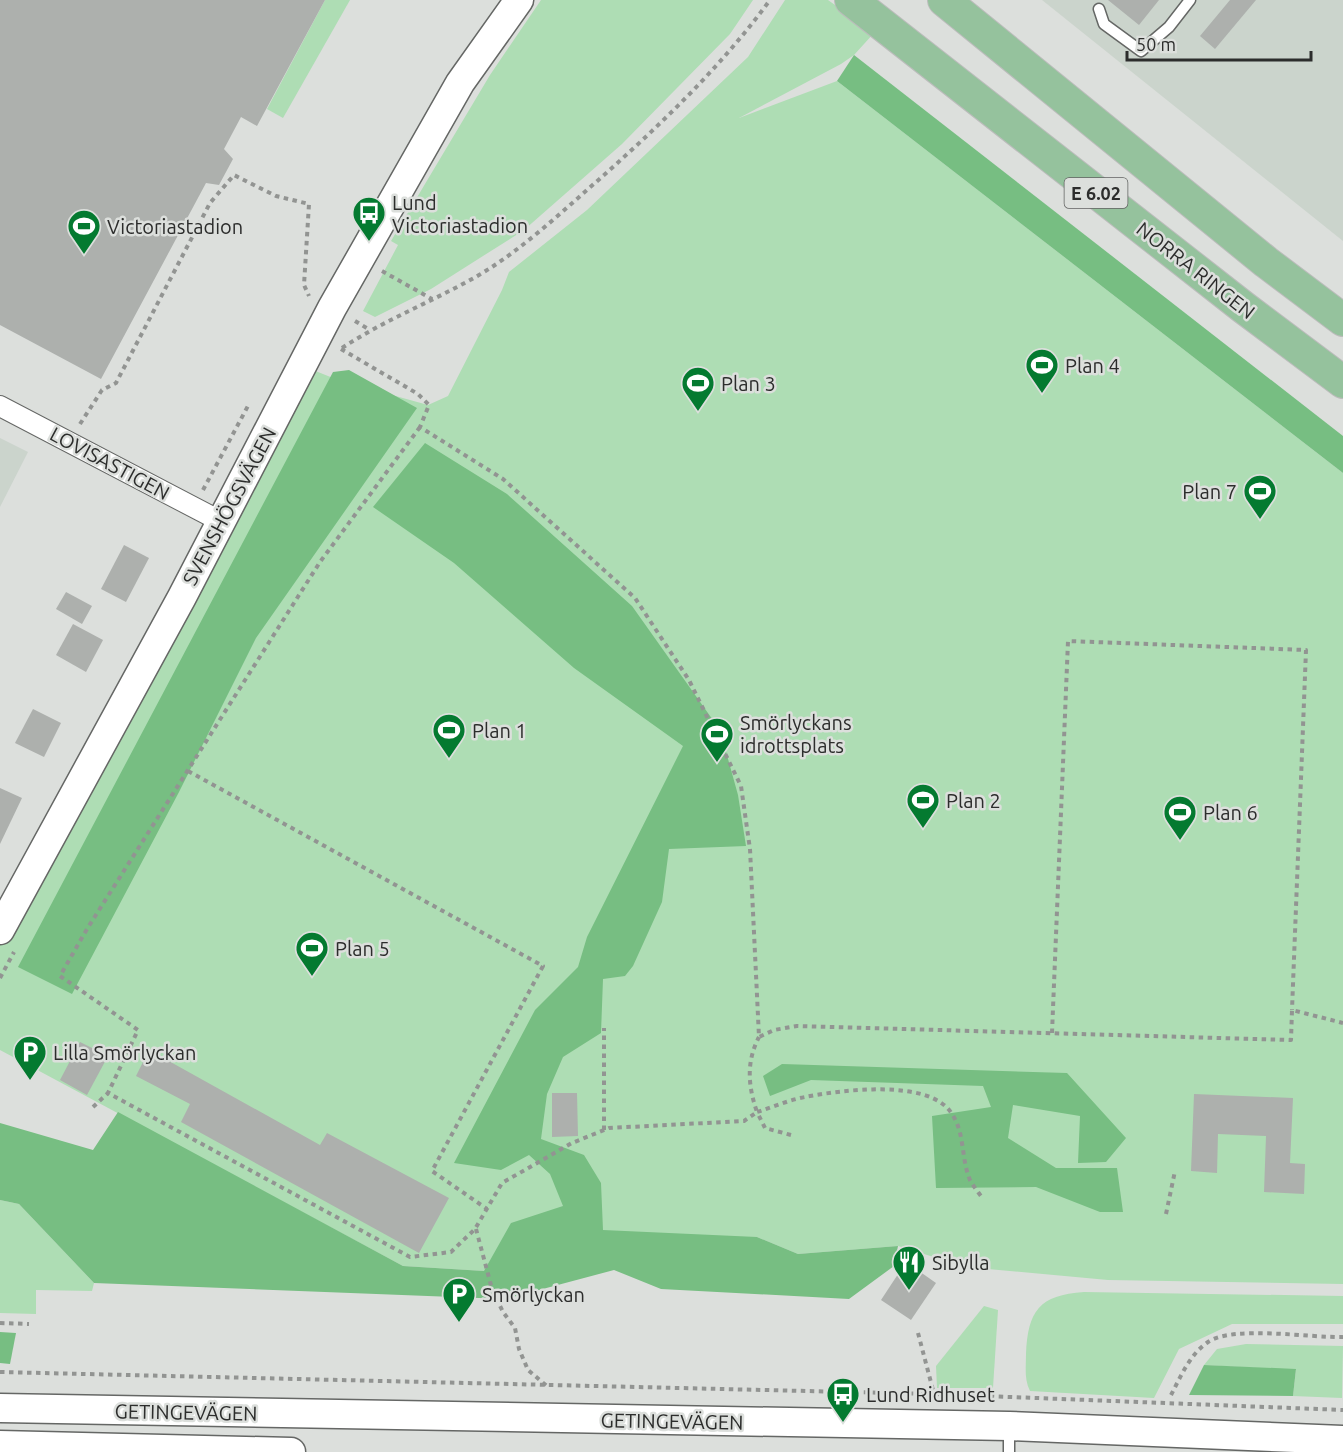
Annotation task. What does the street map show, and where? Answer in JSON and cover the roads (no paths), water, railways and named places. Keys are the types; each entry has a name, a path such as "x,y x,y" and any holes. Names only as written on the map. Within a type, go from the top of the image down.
{"main road":[{"name":"SVENSHÖGSVÄGEN","path":"460,83 495,0"},
{"name":"SVENSHÖGSVÄGEN","path":"0,930 182,597 332,308 460,83 519,0"},
{"name":"NORRA RINGEN","path":"851,0 1224,292 1343,382"},
{"name":"E 6.02","path":"944,0 1266,262 1343,320"},
{"name":"GETINGEVÄGEN","path":"0,1408 1009,1439 1343,1440"},
{"name":"GETINGEVÄGEN","path":"0,1445 291,1452"}],"street":[{"name":"LOVISASTIGEN","path":"0,406 220,521"}],"lane":[{"path":"1099,9 1104,24 1141,51 1169,27 1190,0"}],"place":[{"name":"Lund Victoriastadion","path":"369,242"},
{"name":"Victoriastadion","path":"84,255"},
{"name":"Plan 4","path":"1042,394"},
{"name":"Plan 3","path":"698,412"},
{"name":"Plan 7","path":"1260,520"},
{"name":"Plan 1","path":"449,759"},
{"name":"Smörlyckans idrottsplats","path":"717,763"},
{"name":"Plan 2","path":"923,829"},
{"name":"Plan 6","path":"1180,841"},
{"name":"Plan 5","path":"312,977"},
{"name":"Lilla Smörlyckan","path":"30,1081"},
{"name":"Sibylla","path":"909,1291"},
{"name":"Smörlyckan","path":"459,1323"},
{"name":"Lund Ridhuset","path":"843,1423"}]}
